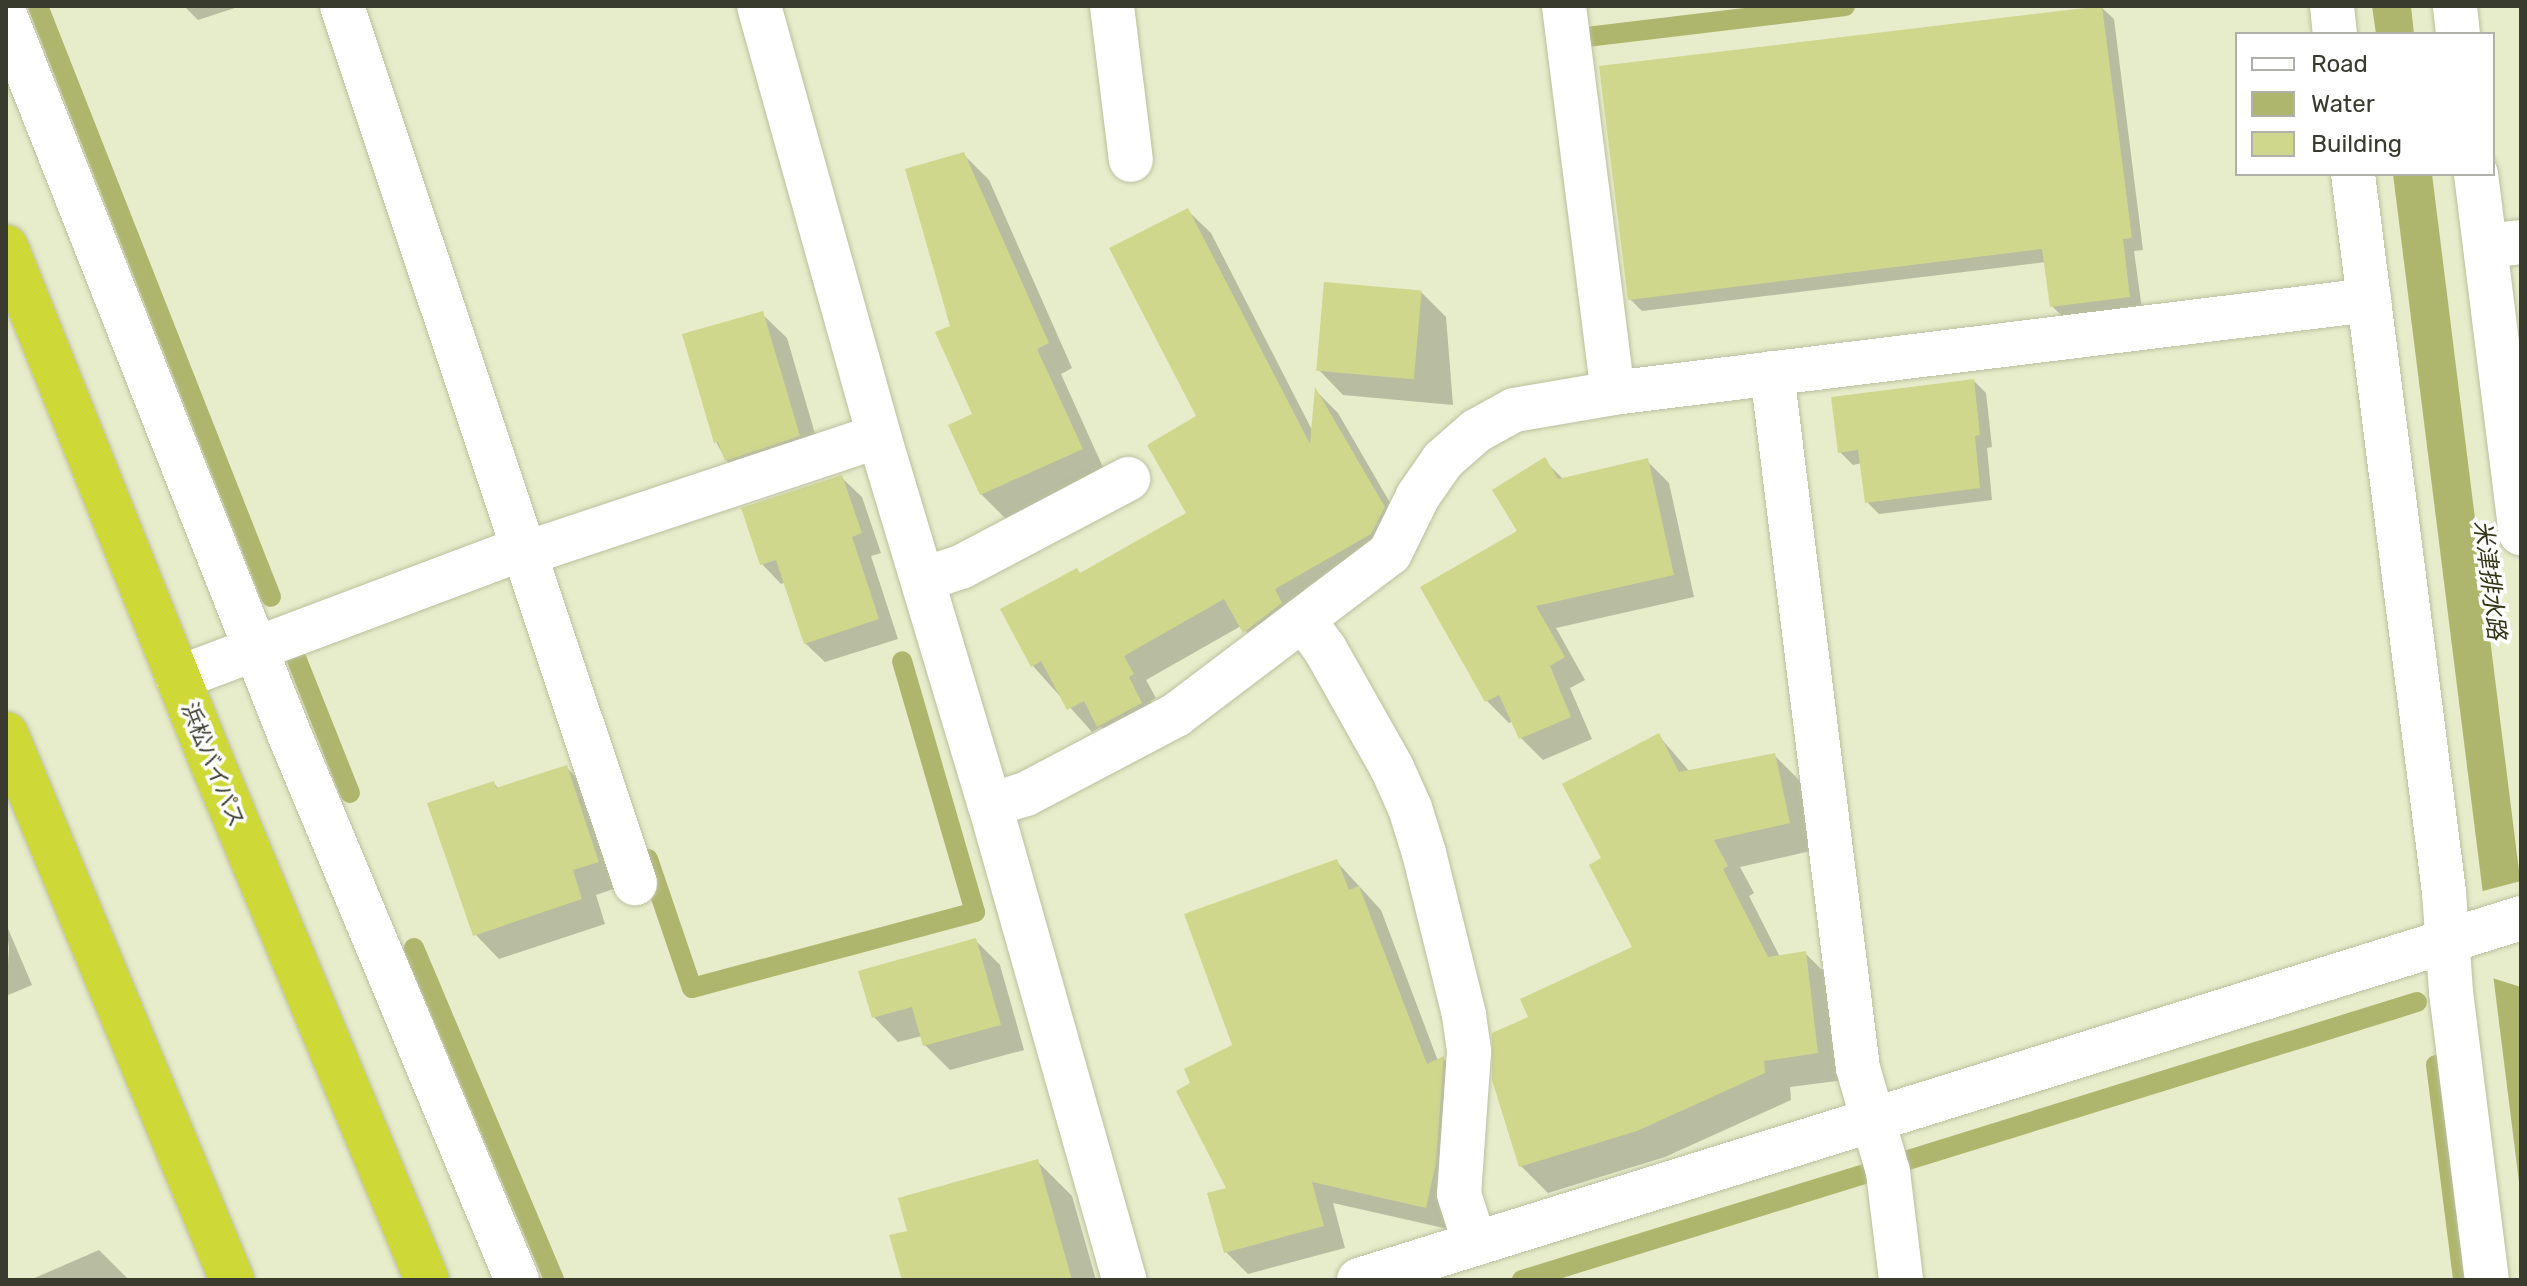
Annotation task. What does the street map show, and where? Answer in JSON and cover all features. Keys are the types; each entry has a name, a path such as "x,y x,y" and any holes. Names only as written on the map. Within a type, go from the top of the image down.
{"highway":[{"name":"浜松バイパス","path":"6,247 178,678 427,1280"},
{"path":"6,734 232,1280"}],"street":[{"path":"342,6 635,883"},
{"path":"759,6 879,436 990,805 1124,1280"},
{"path":"1112,6 1131,160"},
{"path":"1564,6 1613,393"},
{"path":"2332,6 2335,32"},
{"path":"2455,6 2458,32"},
{"path":"6,18 255,647 517,1280"},
{"path":"2353,176 2451,941 2487,1280"},
{"path":"2477,176 2503,244 2521,533"},
{"path":"990,805 1026,794 1176,715 1390,553 1418,496 1443,460 1476,431 1514,410 1613,393 2369,300"},
{"path":"1772,373 1858,1068 1888,1172 1901,1280"},
{"path":"178,678 524,550 879,436"},
{"path":"924,579 961,567 1128,479"},
{"path":"1303,619 1325,649 1392,768 1410,808 1424,853 1464,1015 1469,1052 1459,1194 1475,1244"},
{"path":"1359,1280 2521,918"}],"water":[{"path":"2372,6 2411,6 2414,32 2376,32"},
{"path":"2393,176 2432,176 2521,887 2521,1198"}],"pier":[{"path":"2521,881 2521,987 2489,977 2479,892"}],"building":[{"path":"2102,6 2132,238 2123,239 2130,297 2050,307 2042,249 1628,300 1599,66"},
{"path":"964,152 1049,343 1037,349 1083,449 980,495 948,425 972,414 935,332 950,326 905,169"},
{"path":"1188,208 1310,444 1315,387 1385,507 1371,534 1275,589 1282,603 1243,633 1224,599 1124,656 1134,674 1129,677 1142,703 1097,727 1084,701 1067,710 1041,661 1031,667 1000,609 1077,568 1080,573 1186,513 1147,445 1196,416 1109,248"},
{"path":"1324,282 1422,291 1414,379 1316,371"},
{"path":"763,311 800,436 725,461 718,442 714,443 682,334"},
{"path":"1974,379 1980,435 1975,436 1980,488 1865,503 1858,450 1838,453 1831,397"},
{"path":"1545,457 1558,479 1648,458 1674,575 1536,606 1565,657 1550,666 1571,717 1519,739 1499,695 1485,702 1420,587 1517,531 1492,490"},
{"path":"842,475 862,533 852,537 879,619 804,644 776,560 760,565 741,508"},
{"path":"1659,733 1679,772 1775,753 1790,823 1714,840 1728,866 1723,869 1768,957 1806,951 1818,1053 1764,1061 1765,1073 1637,1131 1519,1167 1492,1080 1492,1033 1528,1017 1520,999 1632,947 1589,865 1601,858 1562,784"},
{"path":"567,765 599,862 573,870 582,899 473,936 427,803 494,781 496,788"},
{"path":"1337,859 1349,890 1359,886 1427,1064 1444,1056 1436,1163 1426,1208 1312,1182 1324,1226 1224,1253 1207,1193 1226,1188 1176,1091 1190,1083 1184,1069 1232,1045 1184,914"},
{"path":"976,938 1001,1025 923,1046 912,1007 872,1018 858,971"},
{"path":"1038,1159 1072,1280 902,1280 889,1235 907,1231 898,1198"}],"waterway":[{"path":"38,6 271,597"},
{"path":"1578,38 1845,6"},
{"path":"297,660 350,793"},
{"path":"648,859 692,988 975,912 902,661"},
{"path":"414,948 554,1280"},
{"path":"1905,1161 2417,1002"},
{"path":"2436,1065 2463,1280"},
{"path":"1522,1280 1877,1170"}],"water label":[{"name":"米津排水路","path":"2489,580"}]}
